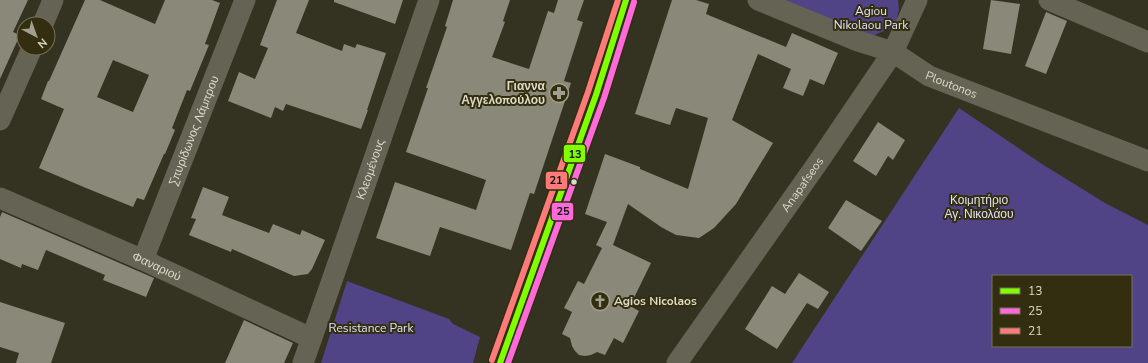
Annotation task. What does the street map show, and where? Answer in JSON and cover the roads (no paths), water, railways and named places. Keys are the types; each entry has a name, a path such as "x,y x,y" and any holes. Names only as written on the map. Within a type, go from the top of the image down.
{"main road":[{"path":"500,363 593,101 626,0"}],"street":[{"path":"46,16 53,0"},
{"name":"Σπυρίδωνος Λάμπρου","path":"143,260 245,0"},
{"name":"Κλεομένους","path":"303,363 429,0"},
{"name":"Ploutonos","path":"758,0 858,41 893,52 929,76 1148,161"},
{"name":"Anapafseos","path":"677,363 819,161 893,52 917,0"},
{"path":"1049,0 1148,42"},
{"path":"0,120 28,56"},
{"name":"Φαναριού","path":"0,198 143,260 311,338"}],"place":[{"name":"Γιαννα Αγγελοπούλου","path":"559,93"},
{"name":"Agios Nicolaos","path":"600,301"}],"park label":[{"name":"Agiou Nikolaou Park","path":"871,18"},
{"name":"Κοιμητήριο Αγ. Νικολάου","path":"979,207"},
{"name":"Resistance Park","path":"371,328"}]}
